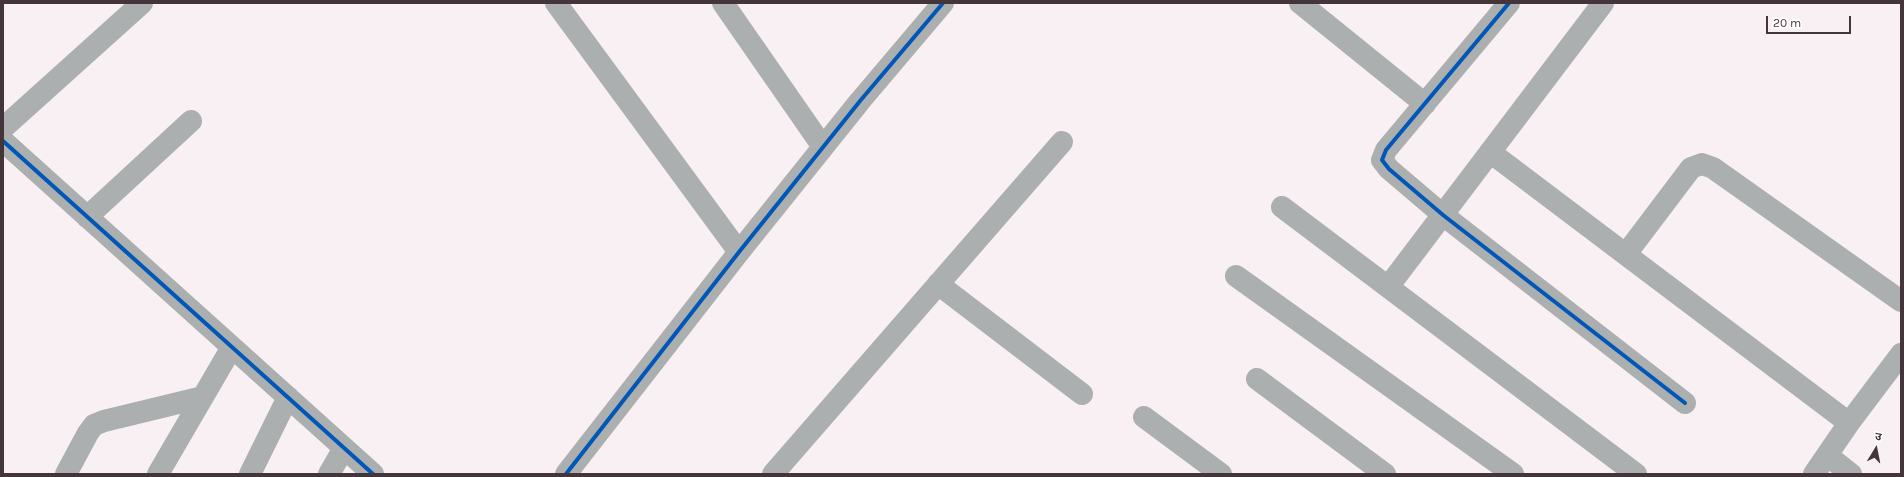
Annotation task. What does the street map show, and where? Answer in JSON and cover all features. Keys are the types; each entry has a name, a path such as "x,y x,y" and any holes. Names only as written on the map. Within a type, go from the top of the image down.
{"street":[{"path":"3,128 142,3"},
{"path":"556,3 739,252"},
{"path":"723,3 823,147"},
{"path":"566,474 823,147 943,3"},
{"path":"1300,3 1425,104"},
{"path":"1509,3 1386,150 1382,160 1389,169 1443,215 1685,403"},
{"path":"1388,287 1603,3"},
{"path":"87,217 191,120"},
{"path":"3,141 373,474"},
{"path":"773,474 1062,142"},
{"path":"1490,152 1849,423"},
{"path":"1626,254 1691,168 1702,164 1713,168 1901,301"},
{"path":"1282,208 1636,474"},
{"path":"1236,276 1513,474"},
{"path":"938,284 1082,394"},
{"path":"158,474 232,347"},
{"path":"1814,474 1849,423 1901,354"},
{"path":"1257,379 1385,474"},
{"path":"66,474 88,433 94,425 203,397"},
{"path":"250,474 288,397"},
{"path":"1144,417 1221,474"},
{"path":"329,474 344,448"},
{"path":"1827,454 1851,474"}],"cycle path":[{"path":"566,474 739,252 860,101 943,3"},
{"path":"1509,3 1386,150 1382,160 1389,169 1443,215 1685,403"},
{"path":"3,141 373,474"}]}
